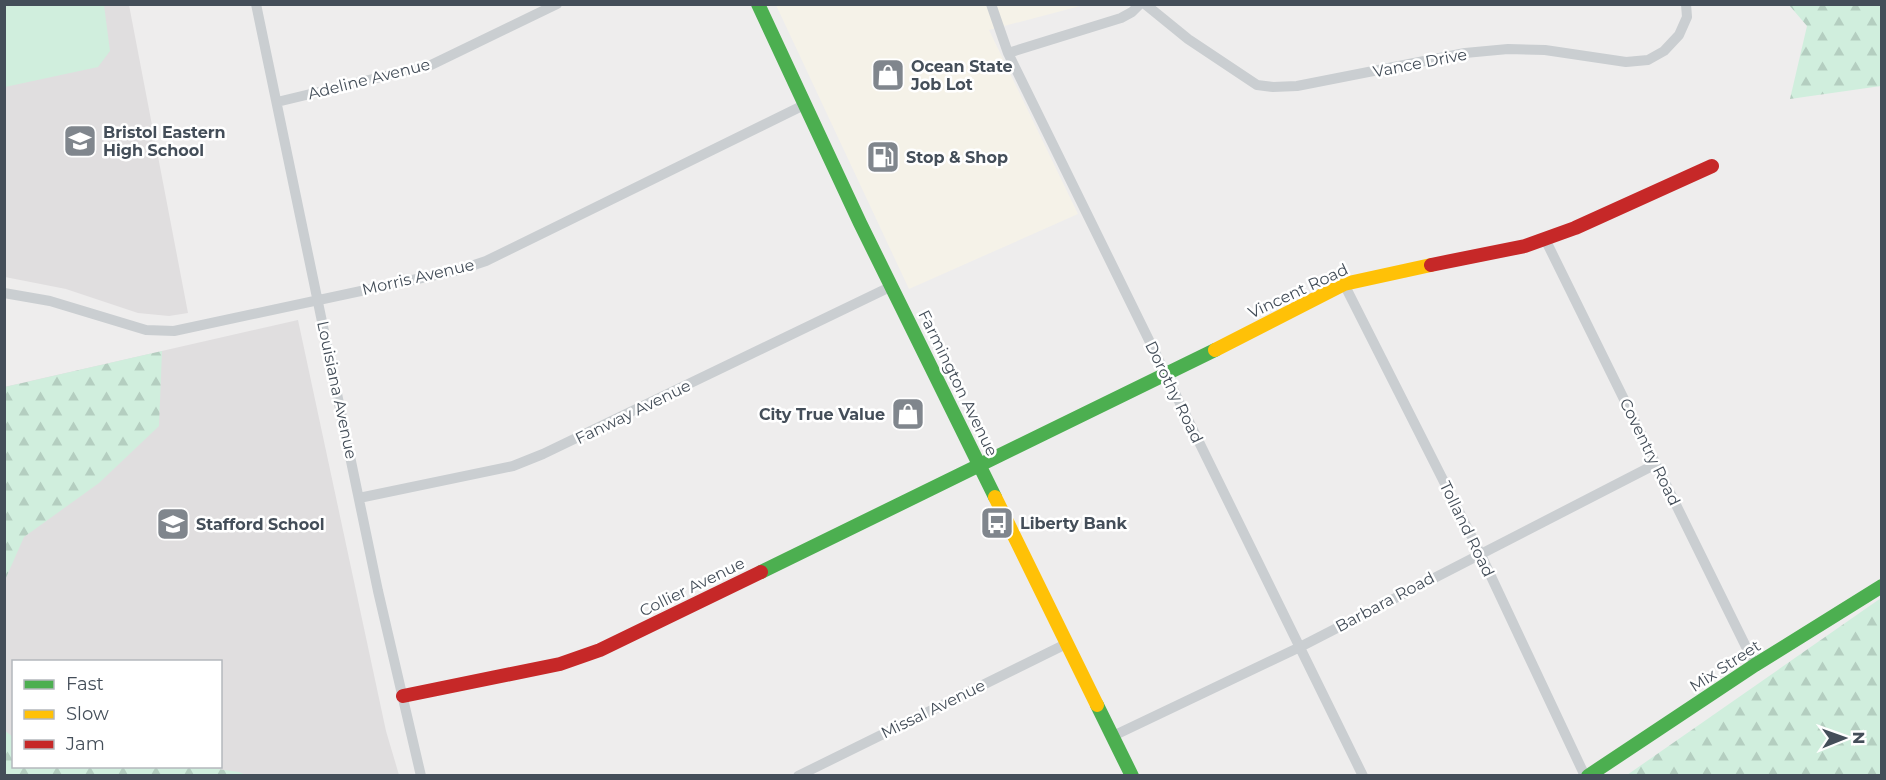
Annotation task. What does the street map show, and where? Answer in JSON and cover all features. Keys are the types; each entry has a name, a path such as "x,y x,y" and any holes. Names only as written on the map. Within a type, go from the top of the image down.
{"main road":[{"name":"Farmington Avenue","path":"758,4 804,105 1132,776"},
{"name":"Vincent Road","path":"980,465 1344,284 1525,246 1712,166"},
{"name":"Collier Avenue","path":"403,696 560,664 600,650 980,465"},
{"name":"Mix Street","path":"1586,776 1755,665 1881,586"}],"street":[{"name":"Louisiana Avenue","path":"256,4 380,601 421,776"},
{"name":"Adeline Avenue","path":"277,102 431,65 557,4"},
{"name":"Dorothy Road","path":"991,4 1008,52 1363,776"},
{"path":"1008,52 1120,18 1132,12 1140,4"},
{"name":"Vance Drive","path":"1146,4 1188,39 1242,76 1257,85 1273,87 1297,86 1465,53 1508,49 1545,50 1626,62 1648,60 1664,51 1679,34 1687,17 1686,4"},
{"name":"Morris Avenue","path":"4,293 32,296 146,330 174,331 459,270 486,261 804,105"},
{"name":"Coventry Road","path":"1545,239 1755,665"},
{"name":"Tolland Road","path":"1344,284 1480,553 1586,776"},
{"name":"Fanway Avenue","path":"359,498 513,466 543,454 892,286"},
{"name":"Barbara Road","path":"1113,736 1300,647 1656,464"},
{"name":"Missal Avenue","path":"798,776 1068,644"}],"shaded area":[{"name":"Bristol Eastern High School","path":"5,5 129,5 188,313 169,316 138,313 66,289 5,277"},
{"path":"776,5 1084,5 989,30 1078,214 909,289"},
{"name":"Stafford School","path":"298,320 386,731 399,775 5,775 4,387"}],"green space":[{"path":"4,5 104,5 110,51 98,67 5,87"},
{"path":"1789,5 1881,5 1881,86 1790,99 1807,26"},
{"path":"162,351 159,426 99,483 24,537 5,580 5,387"},
{"path":"1881,598 1881,775 1627,775"},
{"path":"4,730 12,736 12,768 210,768 246,775 5,775"}],"traffic: fast":[{"path":"758,4 860,223 995,497"},
{"path":"761,572 1215,350"},
{"path":"1588,776 1755,665 1882,586"},
{"path":"1097,705 1132,776"}],"traffic: slow":[{"path":"1215,350 1344,284 1431,265"},
{"path":"995,497 1097,705"}],"traffic: jam":[{"path":"1431,265 1525,246 1575,228 1712,166"},
{"path":"403,696 560,664 600,650 761,572"}],"place":[{"name":"Ocean State Job Lot","path":"888,75"},
{"name":"Bristol Eastern High School","path":"80,141"},
{"name":"Stop & Shop","path":"883,157"},
{"name":"City True Value","path":"908,414"},
{"name":"Liberty Bank","path":"997,523"},
{"name":"Stafford School","path":"173,524"}]}
